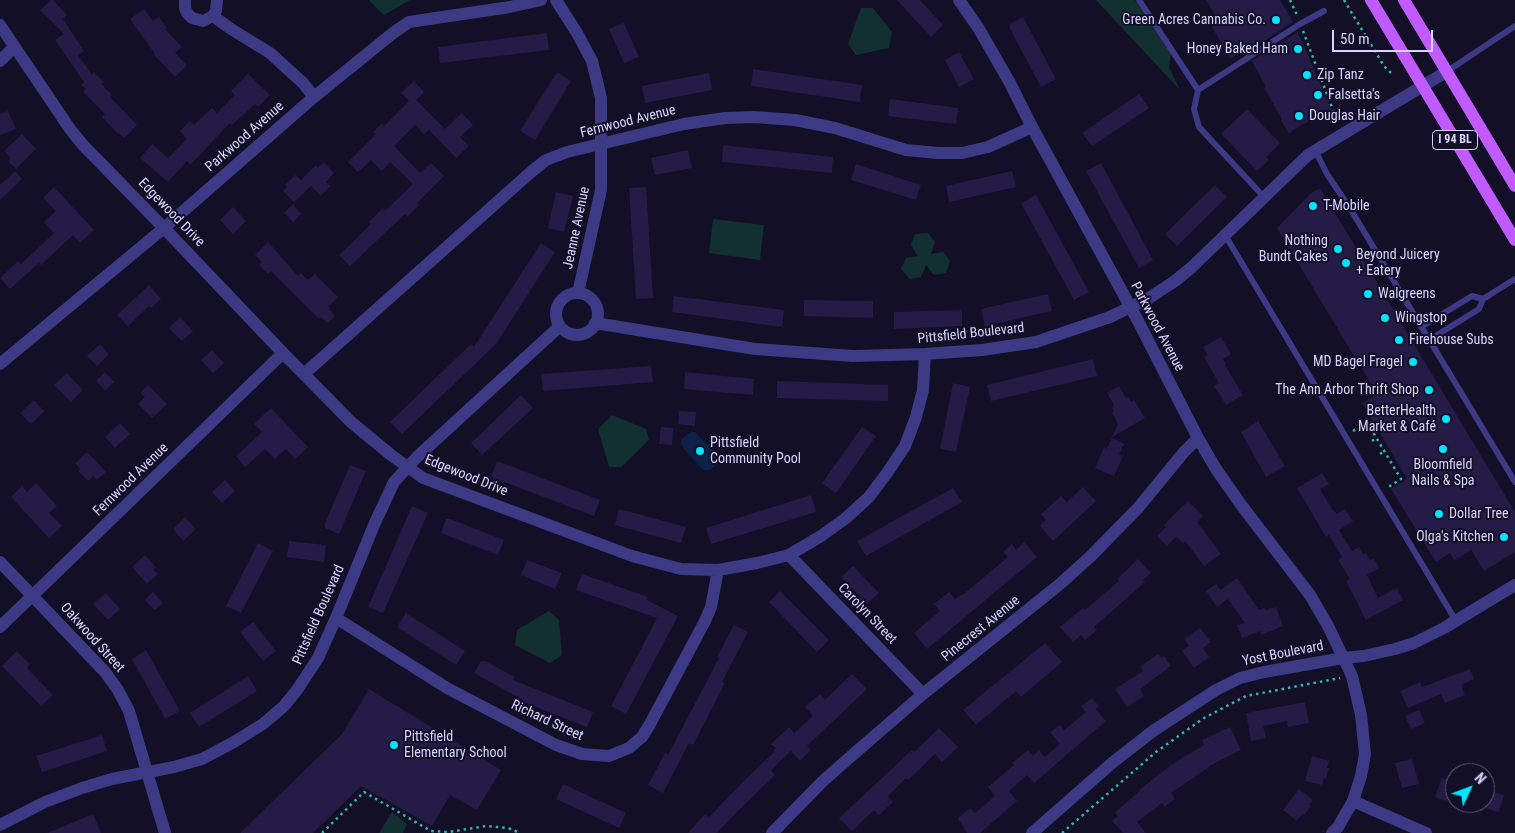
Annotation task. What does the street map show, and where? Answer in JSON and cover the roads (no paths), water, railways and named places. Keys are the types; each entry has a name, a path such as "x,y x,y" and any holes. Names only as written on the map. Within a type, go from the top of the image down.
{"main road":[{"name":"I 94 BL","path":"1371,0 1515,240"},
{"name":"I 94 BL","path":"1404,0 1515,186"},
{"path":"1488,194 1515,226"}],"street":[{"path":"185,0 185,8 192,18 203,20 213,16 216,11 217,0"},
{"name":"Parkwood Avenue","path":"0,364 164,228 314,97 409,22 510,7 541,0"},
{"name":"Jeanne Avenue","path":"556,0 592,61 601,98 601,190 578,293"},
{"name":"Parkwood Avenue","path":"959,0 988,44 1010,83 1216,469 1310,595 1328,626 1352,676 1361,715 1365,754 1361,776 1353,801 1338,827 1332,833"},
{"path":"213,16 270,53 303,83 314,97"},
{"name":"Edgewood Drive","path":"0,25 70,129 83,145 351,422 423,478 632,556 681,568 718,570 758,564 789,555 846,518 869,497 905,446 916,417 922,390 925,354"},
{"path":"0,61 14,47"},
{"name":"Pittsfield Boulevard","path":"595,323 756,349 853,356 982,350 1036,342 1110,317 1149,298 1175,281 1315,150 1446,72"},
{"name":"Fernwood Avenue","path":"304,374 546,160 684,124 724,118 754,117 795,120 835,128 906,150 938,153 962,153 988,147 1032,127"},
{"path":"578,293 585,295 594,302 598,314 595,323 590,330 571,334 560,326 556,315 558,304 567,295 578,293"},
{"name":"Pittsfield Boulevard","path":"0,825 45,802 82,788 202,759 263,724 284,706 309,674 336,618 374,525 394,482 560,326"},
{"name":"Fernwood Avenue","path":"0,627 283,353"},
{"name":"Pinecrest Avenue","path":"772,833 823,781 923,694 1007,628 1091,556 1138,508 1184,452 1198,438"},
{"name":"Carolyn Street","path":"789,555 923,694"},
{"name":"Oakwood Street","path":"0,562 105,672 118,690 129,711 165,833"},
{"name":"Richard Street","path":"336,618 447,688 556,745 582,754 609,756 628,748 642,737 650,724 705,621 718,570"},
{"name":"Yost Boulevard","path":"1032,833 1112,763 1153,731 1216,690 1248,676 1343,658 1364,656 1414,643 1515,586"},
{"path":"1353,801 1426,833"}],"lane":[{"path":"1139,0 1198,90 1194,109 1199,127 1264,197"},
{"path":"1198,90 1300,24 1324,12"},
{"path":"1446,72 1515,26"},
{"path":"1315,150 1327,174 1422,326 1515,482"},
{"path":"1225,236 1456,621"},
{"path":"1429,340 1480,309 1483,299 1515,279"},
{"path":"1422,326 1472,296 1483,299"}],"water":[{"name":"Pittsfield Community Pool","path":"691,432 695,432 717,455 717,463 710,470 701,468 683,448 681,442 683,438"}],"place":[{"name":"Green Acres Cannabis Co.","path":"1276,20"},
{"name":"Honey Baked Ham","path":"1298,49"},
{"name":"Zip Tanz","path":"1307,75"},
{"name":"Falsetta's","path":"1318,95"},
{"name":"Douglas Hair","path":"1299,116"},
{"name":"T-Mobile","path":"1313,206"},
{"name":"Nothing Bundt Cakes","path":"1338,249"},
{"name":"Beyond Juicery + Eatery","path":"1346,263"},
{"name":"Walgreens","path":"1368,294"},
{"name":"Wingstop","path":"1385,318"},
{"name":"Firehouse Subs","path":"1399,340"},
{"name":"MD Bagel Fragel","path":"1413,362"},
{"name":"The Ann Arbor Thrift Shop","path":"1429,390"},
{"name":"BetterHealth Market & Café","path":"1446,419"},
{"name":"Bloomfield Nails & Spa","path":"1443,449"},
{"name":"Pittsfield Community Pool","path":"700,451"},
{"name":"Dollar Tree","path":"1439,514"},
{"name":"Olga's Kitchen","path":"1504,537"},
{"name":"Pittsfield Elementary School","path":"394,745"}]}
